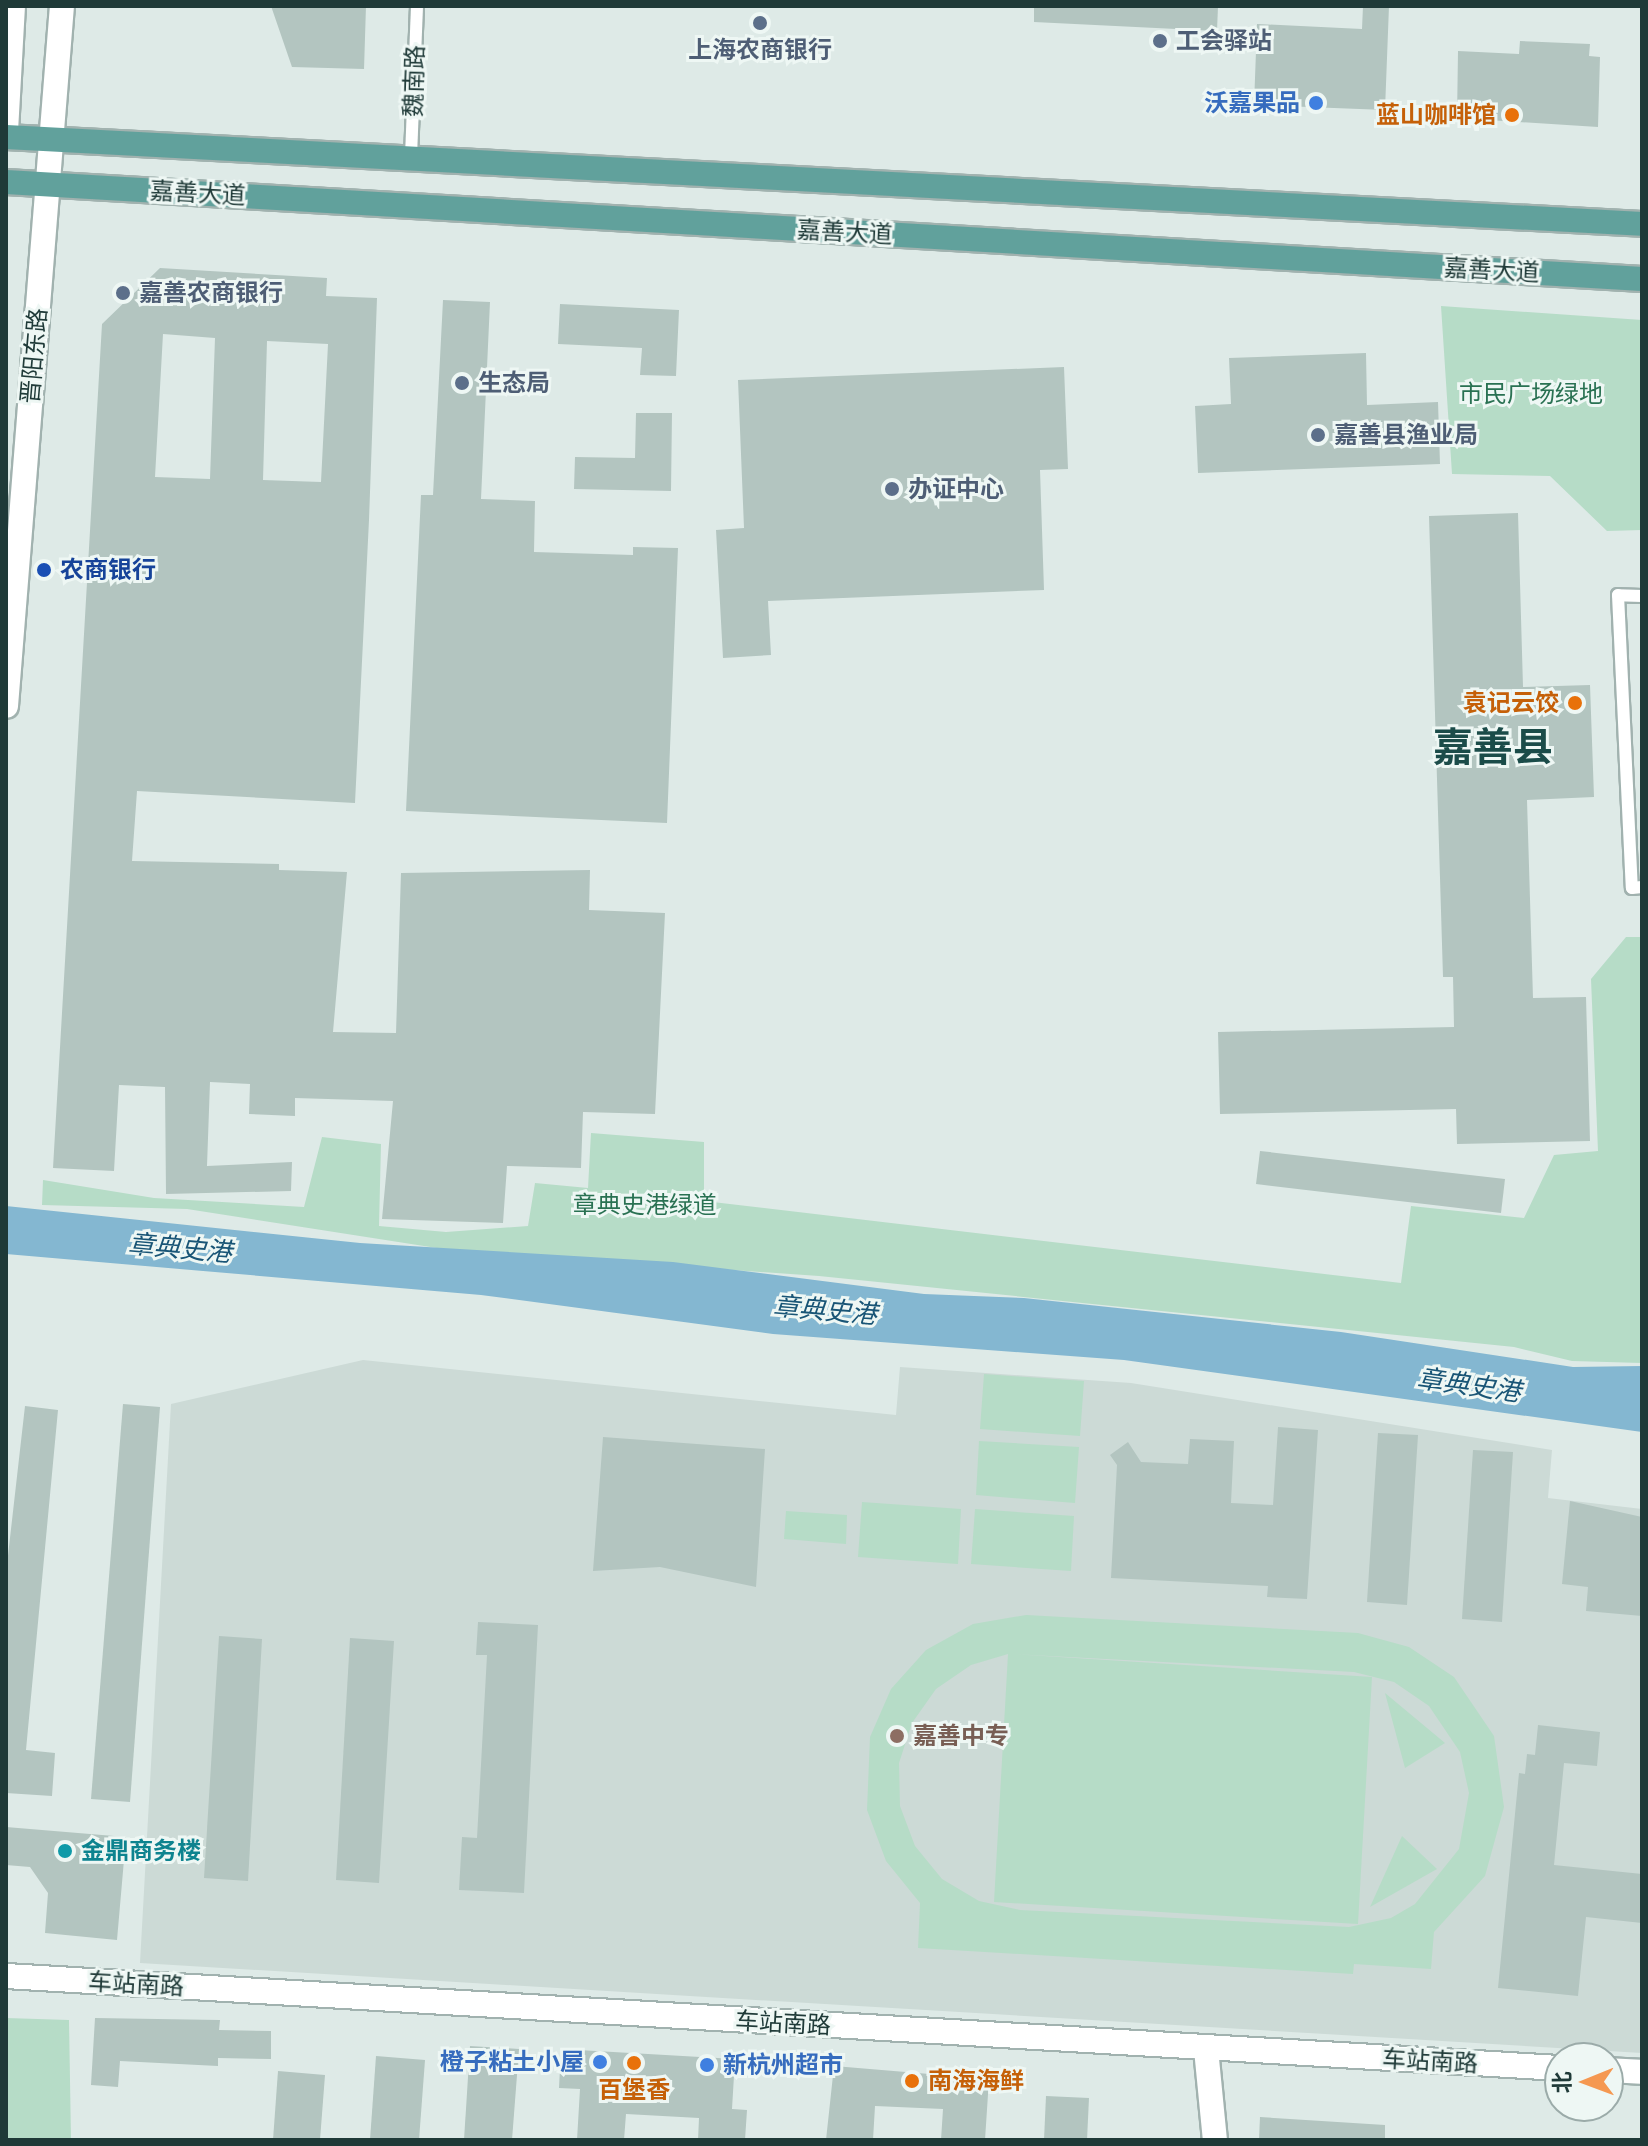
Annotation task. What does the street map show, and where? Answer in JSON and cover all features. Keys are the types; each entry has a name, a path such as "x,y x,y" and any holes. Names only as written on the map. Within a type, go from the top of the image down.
{"main road":[{"name":"嘉善大道","path":"6,134 1642,224"},
{"name":"嘉善大道","path":"6,182 1642,279"}],"street":[{"path":"6,134 13,6"},
{"name":"晋阳东路","path":"6,706 62,6"},
{"name":"车站南路","path":"6,1976 1544,2067"},
{"path":"1206,2049 1215,2140"}],"lane":[{"name":"魏南路","path":"411,156 417,6"},
{"path":"1642,596 1618,595 1632,888 1642,887"}],"shaded area":[{"name":"嘉善中专","path":"363,1360 896,1415 900,1367 1131,1383 1552,1450 1548,1498 1642,1509 1642,2053 1624,2052 1624,2042 1544,2042 1544,2047 140,1963 171,1404"}],"green space":[{"name":"市民广场绿地","path":"1441,306 1642,320 1642,530 1607,531 1550,476 1452,474"},
{"name":"章典史港绿道","path":"1626,937 1642,937 1642,1363 1572,1361 1514,1347 819,1276 456,1251 187,1209 42,1205 43,1180 154,1198 304,1207 322,1137 381,1144 379,1226 446,1232 528,1226 535,1183 588,1188 591,1133 704,1142 704,1201 1401,1283 1411,1206 1524,1218 1554,1155 1598,1151 1591,979"},
{"path":"984,1374 1084,1381 1080,1436 980,1429"},
{"path":"979,1441 1079,1447 1075,1503 976,1495"},
{"path":"862,1502 961,1509 958,1564 858,1557"},
{"path":"975,1509 1074,1516 1071,1571 971,1564"},
{"path":"786,1511 847,1515 846,1544 784,1539"},
{"path":"1026,1615 1358,1633 1409,1647 1454,1677 1494,1736 1504,1807 1485,1876 1434,1932 1431,1969 1354,1964 1353,1974 918,1948 920,1903 886,1861 867,1810 870,1737 891,1689 926,1650 973,1624","holes":["1008,1654 994,1902 1358,1924 1372,1677 1013,1654 1354,1672 1394,1682 1429,1706 1460,1752 1469,1793 1459,1849 1415,1904 1391,1918 1349,1927 1020,1910 979,1901 942,1879 915,1846 900,1806 899,1763 912,1723 936,1689 971,1665"]},
{"path":"1385,1693 1445,1743 1405,1768"},
{"path":"1402,1836 1437,1869 1370,1907"},
{"path":"6,2018 69,2020 71,2140 6,2140"}],"water":[{"name":"章典史港","path":"6,1206 360,1243 673,1262 924,1294 1024,1298 1341,1332 1573,1367 1642,1366 1642,1432 1124,1360 773,1334 481,1295 6,1254"}],"building":[{"path":"271,6 366,6 364,69 292,67"},
{"path":"1034,6 1218,6 1217,31 1034,22"},
{"path":"1363,6 1389,6 1385,110 1254,105 1257,24 1362,29"},
{"path":"1520,41 1590,44 1589,56 1600,57 1598,127 1457,118 1458,51 1519,54"},
{"path":"160,268 327,278 326,296 377,298 355,803 137,791 132,861 279,864 279,870 347,872 333,1032 396,1033 401,873 590,870 589,910 665,913 655,1114 583,1112 581,1168 507,1166 503,1223 382,1219 393,1101 295,1098 295,1116 249,1114 250,1084 210,1082 207,1166 292,1162 291,1191 166,1194 165,1087 119,1085 114,1171 53,1168 102,324","holes":["163,334 215,338 210,479 155,477","267,341 328,344 321,482 263,480"]},
{"path":"443,300 490,302 481,499 535,501 534,552 633,555 633,547 678,548 667,823 406,811 421,495 433,495"},
{"path":"560,304 679,310 676,376 640,375 642,348 558,344"},
{"name":"嘉善县渔业局","path":"1366,353 1367,405 1438,402 1440,464 1198,473 1195,406 1231,404 1229,358"},
{"name":"办证中心","path":"1064,367 1068,469 1040,470 1044,590 768,601 771,655 723,658 716,530 744,528 738,380"},
{"path":"636,413 672,413 671,491 574,489 575,457 635,458"},
{"path":"1518,513 1523,687 1590,685 1594,797 1527,800 1533,998 1586,997 1590,1141 1457,1144 1456,1109 1220,1114 1218,1032 1454,1027 1453,977 1443,977 1429,516"},
{"path":"1260,1151 1505,1179 1501,1213 1256,1184"},
{"path":"123,1404 160,1407 130,1802 91,1799"},
{"path":"25,1406 58,1410 26,1750 55,1753 52,1796 6,1793 6,1573"},
{"path":"1278,1427 1318,1430 1307,1599 1267,1597 1268,1586 1111,1578 1117,1465 1110,1455 1128,1442 1141,1462 1188,1464 1190,1439 1234,1441 1231,1503 1273,1505"},
{"path":"1378,1433 1418,1435 1407,1605 1367,1602"},
{"path":"603,1437 765,1449 756,1587 660,1567 593,1571"},
{"path":"1473,1450 1513,1452 1502,1622 1462,1619"},
{"path":"1570,1501 1642,1517 1642,1616 1586,1611 1588,1587 1562,1584"},
{"path":"478,1622 538,1625 524,1893 459,1890 462,1837 477,1838 487,1655 476,1655"},
{"path":"219,1636 262,1639 248,1881 204,1878"},
{"path":"350,1638 394,1641 379,1883 336,1880"},
{"path":"1538,1725 1600,1732 1597,1766 1564,1763 1554,1865 1642,1874 1642,1923 1586,1917 1578,1996 1498,1988 1519,1773 1525,1774 1527,1754 1535,1755"},
{"name":"金鼎商务楼","path":"6,1827 126,1837 117,1940 45,1933 48,1893 30,1867 6,1865"},
{"path":"95,2018 220,2020 219,2030 271,2031 271,2059 218,2058 218,2066 120,2061 118,2087 91,2085"},
{"path":"470,2046 519,2049 512,2140 464,2140"},
{"path":"561,2049 735,2059 732,2109 747,2110 745,2140 698,2140 699,2118 626,2114 624,2140 577,2140 580,2089 559,2088"},
{"path":"376,2056 425,2060 419,2140 370,2140"},
{"path":"834,2066 989,2079 985,2140 941,2140 943,2109 875,2106 873,2140 826,2140"},
{"path":"278,2071 325,2075 320,2140 273,2140"},
{"path":"1046,2096 1089,2098 1087,2140 1044,2140"},
{"path":"1260,2117 1385,2125 1385,2140 1259,2140"}],"place":[{"name":"上海农商银行","path":"760,23"},
{"name":"工会驿站","path":"1160,41"},
{"name":"沃嘉果品","path":"1316,103"},
{"name":"蓝山咖啡馆","path":"1512,115"},
{"name":"嘉善农商银行","path":"123,293"},
{"name":"生态局","path":"462,383"},
{"name":"嘉善县渔业局","path":"1318,435"},
{"name":"办证中心","path":"892,489"},
{"name":"农商银行","path":"44,570"},
{"name":"袁记云饺","path":"1575,703"},
{"name":"嘉善中专","path":"897,1736"},
{"name":"金鼎商务楼","path":"65,1851"},
{"name":"橙子粘土小屋","path":"600,2062"},
{"name":"百堡香","path":"634,2063"},
{"name":"新杭州超市","path":"707,2065"},
{"name":"南海海鲜","path":"912,2081"}],"district":[{"name":"嘉善县","path":"1493,747"}]}
